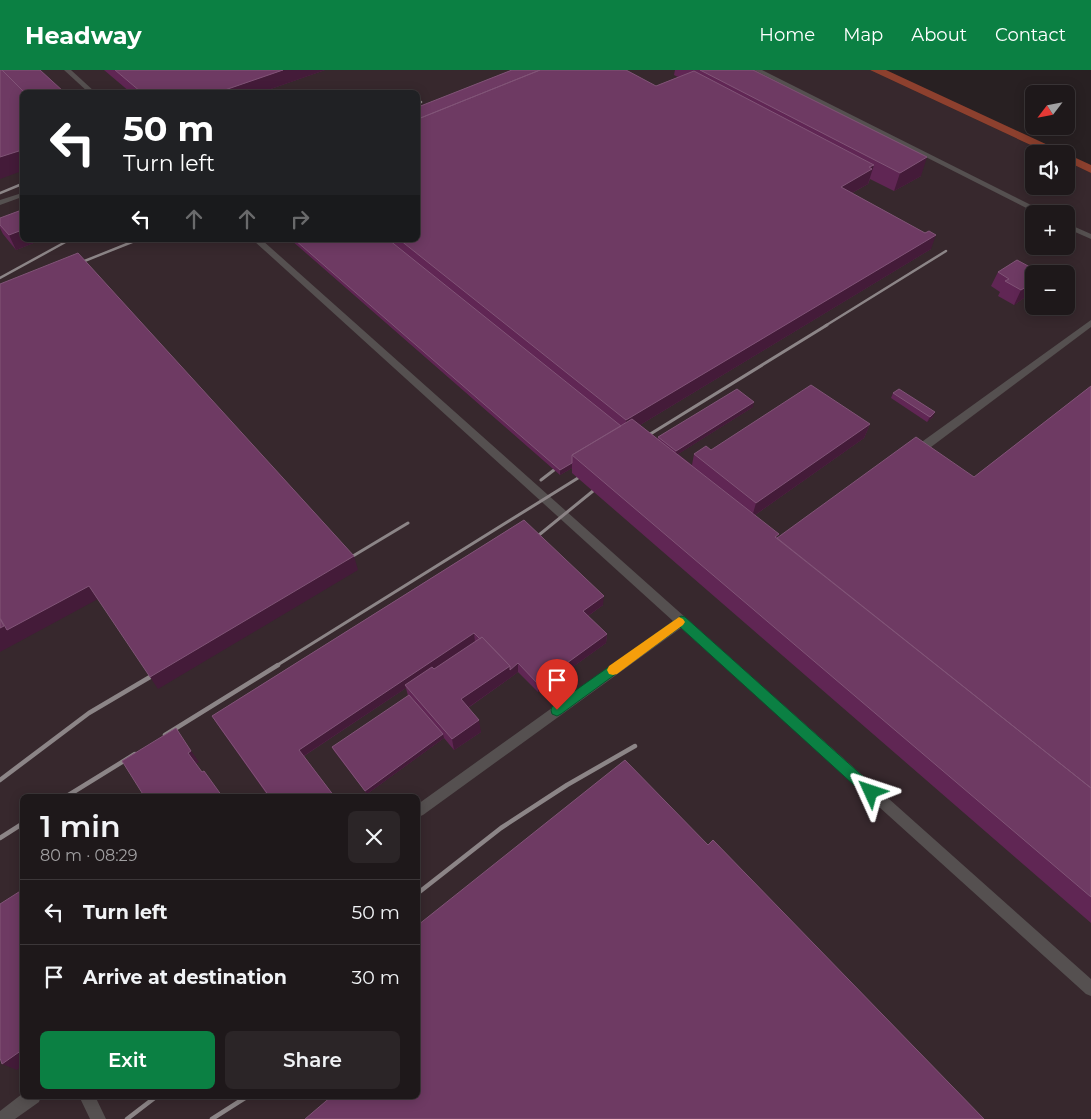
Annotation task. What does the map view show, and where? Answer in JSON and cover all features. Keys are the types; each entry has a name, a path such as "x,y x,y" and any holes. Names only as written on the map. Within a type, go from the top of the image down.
{"lane":[{"path":"67,70 90,90"},
{"path":"758,70 1027,205"},
{"path":"0,204 20,196"},
{"path":"1075,229 1091,237"},
{"path":"259,242 1091,989"},
{"path":"927,444 1091,323"},
{"path":"420,811 681,621"},
{"path":"2,1119 29,1099"},
{"path":"88,1099 98,1119"}],"shaded area":[{"path":"0,70 870,70 1031,145 1025,145 1025,195 1075,195 1075,165 1091,173 1091,1119 0,1119"},
{"path":"870,70 886,70 1048,145 1031,145"},
{"path":"1075,158 1091,165 1091,173 1075,165"}],"building":[{"path":"0,70 2,70 22,90 20,90 20,151 0,157"},
{"path":"2,70 40,70 62,90 22,90"},
{"path":"115,70 283,70 225,90 139,90"},
{"path":"512,70 540,70 420,118 420,106"},
{"path":"540,70 626,70 656,86 694,71 874,165 869,167 872,169 841,187 925,233 929,231 936,235 626,420 403,242 420,242 420,118"},
{"path":"700,70 753,70 927,157 900,173"},
{"path":"19,211 20,231 9,235 0,225 0,218"},
{"path":"297,242 391,242 621,426 572,455 572,463 560,470"},
{"path":"78,253 354,556 150,677 89,586 7,630 0,618 0,284"},
{"path":"1017,260 1026,265 1025,288 1021,290 1005,281 1009,279 998,272"},
{"path":"811,385 870,424 756,503 694,454 706,446 711,450"},
{"path":"1091,386 1091,788 777,538 916,437 974,477"},
{"path":"737,389 754,402 676,451 658,437"},
{"path":"899,389 935,412 930,417 893,393"},
{"path":"632,419 779,534 775,537 1091,788 1091,897 572,455"},
{"path":"524,520 604,596 583,611 607,634 538,684 518,663 510,670 510,666 482,637 480,639 474,633 299,750 332,794 268,794 212,716"},
{"path":"0,619 4,626 0,628"},
{"path":"482,637 510,666 461,699 479,720 452,739 405,685 432,667 434,669"},
{"path":"409,695 443,734 365,791 332,747"},
{"path":"176,728 191,751 188,753 221,794 143,794 122,761"},
{"path":"625,760 708,845 713,840 984,1119 305,1119 328,1099 420,1099 420,923"},
{"path":"20,891 20,1051 2,1064 0,1058 0,904"}],"railway":[{"path":"0,193 20,185"},
{"path":"0,278 65,242"},
{"path":"72,266 132,242"},
{"path":"825,326 946,251"},
{"path":"639,441 827,325"},
{"path":"541,480 554,470"},
{"path":"276,666 578,478"},
{"path":"534,539 593,491"},
{"path":"348,559 408,523"},
{"path":"165,735 278,665"},
{"path":"0,780 89,713 150,677"},
{"path":"420,891 501,828 567,785 635,746"},
{"path":"70,794 135,754"},
{"path":"0,838 20,825"},
{"path":"127,1119 153,1099"},
{"path":"212,1119 243,1099"}],"slow traffic":[{"path":"613,670 679,622"}],"route":[{"path":"557,710 681,621 871,792"}]}
